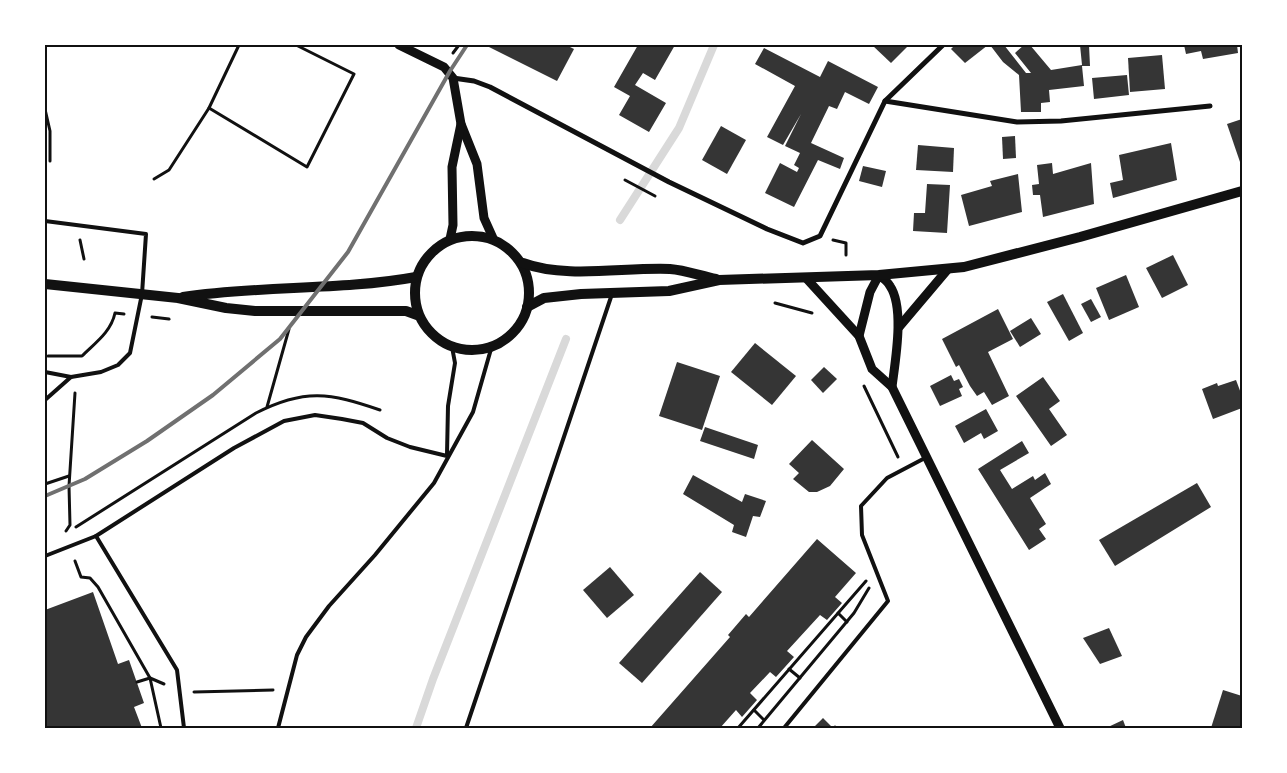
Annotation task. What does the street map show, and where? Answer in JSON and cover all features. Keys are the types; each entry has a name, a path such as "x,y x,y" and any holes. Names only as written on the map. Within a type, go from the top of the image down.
{"main road":[{"path":"527,307 544,298 613,292 669,291 719,280 879,275 948,269 1080,237 1242,191"},
{"path":"523,263 528,282 527,307 522,319 512,332 491,349 472,351 452,347 435,338 417,315 414,293 416,277 423,263 437,248 450,239 465,235 493,238 508,248 523,263 538,269 672,269 719,280"},
{"path":"178,298 228,290 303,288 416,277"},
{"path":"45,284 178,298 226,308 256,311 406,311 417,315"}],"street":[{"path":"399,45 444,67 453,78 462,124 478,164 484,218 493,238"},
{"path":"453,78 474,81 490,87 669,182 793,241 811,242 820,236 885,101 942,45"},
{"path":"885,101 1016,122 1061,121 1210,106"},
{"path":"450,239 453,225 452,167 462,124"},
{"path":"899,327 948,269"},
{"path":"859,336 870,292 879,275 890,286 894,295 899,327 892,387"},
{"path":"806,278 859,336 872,369 892,387 925,458 1060,728"}],"lane":[{"path":"45,221 146,234 142,294 130,353 118,365 101,372 71,377 45,372"},
{"path":"466,728 613,292"},
{"path":"447,456 448,406 455,363 452,347"},
{"path":"278,728 298,655 306,637 329,606 375,555 434,483 447,456 473,412 491,349"},
{"path":"45,400 71,377"},
{"path":"45,556 96,536 234,448 284,421 315,415 342,418 363,423 387,438 410,447 447,456"},
{"path":"784,728 888,601 862,535 861,506 887,478 925,458"},
{"path":"96,536 177,670 184,728"}],"path":[{"path":"154,179 169,170 209,108 239,45"},
{"path":"209,108 307,167 354,74 296,45"},
{"path":"45,109 50,131 50,161"},
{"path":"625,180 655,196"},
{"path":"820,236 846,243 846,254"},
{"path":"775,303 815,314"},
{"path":"45,356 82,356 107,332 112,324 114,313"},
{"path":"267,408 288,329"},
{"path":"77,376 69,476 70,525 65,534 146,481"},
{"path":"862,384 904,469"},
{"path":"45,484 69,476"},
{"path":"75,561 82,577 90,578 98,587 150,678 161,728"},
{"path":"738,728 868,580 878,575"},
{"path":"758,728 854,613 866,590 872,586 868,580"},
{"path":"838,613 847,622"},
{"path":"789,669 800,678"},
{"path":"137,682 150,678 169,687"},
{"path":"194,692 273,690"},
{"path":"754,710 764,720"}],"building":[{"path":"489,45 566,45 574,49 557,81 489,47"},
{"path":"638,45 675,45 655,80 643,73 635,85 666,103 649,132 619,115 630,96 614,87"},
{"path":"872,45 909,45 891,63"},
{"path":"955,45 988,45 965,63 951,49"},
{"path":"990,45 1004,45 1026,73 1031,73 1015,53 1024,45 1030,45 1051,70 1082,65 1080,45 1089,45 1090,66 1082,66 1084,86 1049,90 1050,102 1041,103 1041,112 1021,112 1019,75 1003,62"},
{"path":"1184,45 1237,45 1238,53 1203,59 1201,51 1186,54"},
{"path":"764,48 820,77 828,61 878,87 869,104 845,92 837,109 829,106 811,143 844,158 840,169 818,160 794,207 765,193 780,163 797,172 799,168 794,165 800,153 785,146 801,114 783,145 767,137 795,86 755,64"},
{"path":"1162,55 1165,89 1130,92 1128,58"},
{"path":"1127,75 1129,95 1094,99 1092,78"},
{"path":"1242,119 1242,162 1240,162 1227,124"},
{"path":"721,126 746,140 727,174 702,160"},
{"path":"1015,136 1016,158 1003,159 1002,137"},
{"path":"1171,143 1177,180 1113,198 1110,183 1123,180 1119,155"},
{"path":"918,145 954,148 953,172 916,170"},
{"path":"1052,163 1053,174 1091,163 1094,204 1043,217 1040,195 1033,195 1032,185 1039,184 1037,165"},
{"path":"863,166 886,171 882,187 859,181"},
{"path":"1018,174 1022,212 969,226 961,195 992,186 990,181"},
{"path":"927,184 950,185 947,233 913,231 914,213 925,213"},
{"path":"1173,255 1188,285 1162,298 1146,268"},
{"path":"1126,275 1139,307 1109,320 1096,288"},
{"path":"1063,294 1083,333 1069,341 1047,302"},
{"path":"1091,299 1101,317 1091,322 1081,304"},
{"path":"998,309 1013,339 988,352 1009,396 992,405 984,392 977,396 959,365 956,367 942,339"},
{"path":"1031,318 1041,334 1020,347 1010,331"},
{"path":"755,343 796,376 772,405 731,372"},
{"path":"677,362 720,376 702,430 659,416"},
{"path":"824,367 837,379 823,393 811,380"},
{"path":"951,375 954,381 959,379 963,387 959,389 962,396 940,406 930,386"},
{"path":"1043,377 1060,401 1049,409 1067,435 1051,446 1016,396"},
{"path":"1236,380 1242,396 1242,408 1213,419 1202,389 1217,383 1218,386"},
{"path":"986,409 998,431 984,439 981,433 964,443 955,426"},
{"path":"705,427 758,445 754,459 700,441"},
{"path":"812,440 844,469 830,486 817,492 809,492 793,479 799,473 789,464"},
{"path":"1022,441 1029,453 1000,470 1012,489 1033,476 1035,480 1045,473 1051,484 1030,498 1046,524 1039,529 1046,539 1029,550 978,469"},
{"path":"693,475 742,502 745,494 766,501 760,517 753,516 746,537 732,532 734,525 683,494"},
{"path":"1197,483 1211,507 1115,566 1099,540"},
{"path":"817,539 856,573 835,597 842,603 827,620 820,615 787,651 794,657 776,677 770,672 750,693 757,700 742,717 736,710 720,728 650,728 730,637 728,635 746,614 749,617"},
{"path":"610,567 634,595 607,618 583,590"},
{"path":"700,572 722,592 642,683 619,663"},
{"path":"93,592 118,664 129,660 144,703 134,707 142,728 45,728 45,610"},
{"path":"1109,628 1122,656 1100,664 1083,638"},
{"path":"1223,690 1242,696 1240,728 1211,728"},
{"path":"823,718 833,728 813,728"},
{"path":"1123,720 1126,728 1106,728"}],"waterway":[{"path":"620,220 679,128 714,45"},
{"path":"416,728 433,679 566,339"}],"railway":[{"path":"45,496 85,479 147,441 213,395 280,339 348,252 450,71 467,45"}]}
